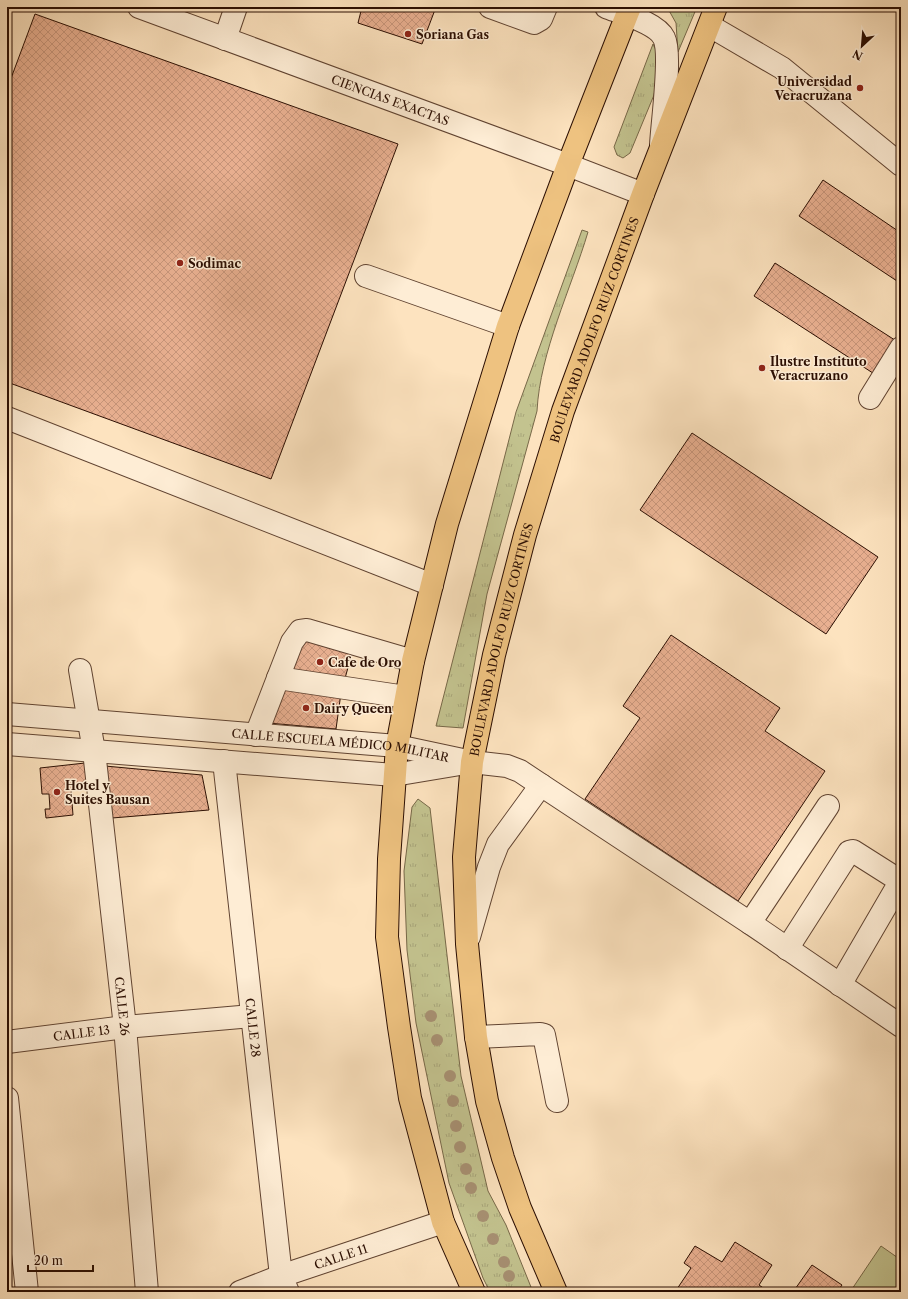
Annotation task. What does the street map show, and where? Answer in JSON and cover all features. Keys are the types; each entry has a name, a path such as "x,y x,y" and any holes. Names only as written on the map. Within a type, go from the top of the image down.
{"main road":[{"path":"474,1292 443,1222 410,1098 387,937 389,859 397,746 413,661 447,524 508,326 568,165 628,11"},
{"name":"BOULEVARD ADOLFO RUIZ CORTINES","path":"556,1292 520,1208 504,1158 487,1101 476,1037 467,944 464,857 472,762 494,655 525,535 563,411 642,194 713,16"}],"street":[{"name":"CIENCIAS EXACTAS","path":"139,7 568,165 642,194"},
{"path":"225,38 236,7"},
{"path":"490,7 534,23 539,22 546,7"},
{"path":"606,7 628,11 654,28 664,37 668,53 660,148"},
{"path":"713,16 782,68 901,165"},
{"path":"366,276 508,326"},
{"path":"870,398 901,348"},
{"path":"7,418 432,585"},
{"path":"256,735 292,642 300,631 307,630 413,661"},
{"name":"CALLE 26","path":"80,670 94,751 125,1027 147,1292"},
{"path":"278,678 406,697"},
{"name":"CALLE ESCUELA MÉDICO MILITAR","path":"7,714 397,746 472,762"},
{"name":"CALLE ESCUELA MÉDICO MILITAR","path":"7,744 224,760 394,775 472,762"},
{"name":"CALLE 28","path":"224,760 252,1016 285,1284"},
{"path":"472,762 508,766 520,771 750,923 901,1026"},
{"path":"467,944 489,867 498,844 541,785"},
{"path":"750,923 828,806"},
{"path":"787,949 849,852 853,851 894,877 897,882 897,888 840,984"},
{"name":"CALLE 13","path":"7,1042 125,1027 252,1016"},
{"path":"476,1037 544,1035 557,1101"},
{"path":"7,1098 27,1292"},
{"name":"CALLE 11","path":"240,1292 285,1284 443,1222"}],"green space":[{"path":"667,7 697,7 678,52 676,23"},
{"path":"653,44 661,60 654,95 630,153 623,158 617,155 614,147"},
{"path":"582,230 588,232 550,343 539,389 537,411 487,594 463,728 436,726 516,412"},
{"path":"418,799 430,808 461,1076 488,1191 506,1225 533,1292 490,1292 483,1278 449,1183 416,1023 407,950 404,871 412,807"},
{"path":"881,1246 901,1260 901,1292 850,1292"}],"building":[{"name":"Soriana Gas","path":"362,7 436,7 422,44 358,23"},
{"name":"Sodimac","path":"35,14 398,144 271,479 7,382 7,89"},
{"path":"823,180 901,233 900,283 799,216"},
{"path":"775,263 901,344 879,377 754,296"},
{"path":"692,433 878,557 826,634 640,510"},
{"path":"671,635 780,708 765,731 825,771 738,901 585,799 640,718 623,706"},
{"name":"Cafe de Oro","path":"299,639 352,653 344,682 288,672"},
{"name":"Dairy Queen","path":"282,684 341,693 336,729 268,723"},
{"name":"Hotel y Suites Bausan","path":"85,763 87,788 71,790 73,815 46,818 45,809 50,809 49,794 42,794 40,768"},
{"path":"105,766 202,775 209,810 112,818"},
{"path":"735,1242 772,1265 759,1285 769,1292 675,1292 691,1268 684,1263 695,1246 722,1262"},
{"path":"812,1265 842,1285 837,1292 793,1292"}],"place":[{"name":"Soriana Gas","path":"408,34"},
{"name":"Universidad Veracruzana","path":"860,88"},
{"name":"Sodimac","path":"180,263"},
{"name":"Ilustre Instituto Veracruzano","path":"762,368"},
{"name":"Cafe de Oro","path":"320,662"},
{"name":"Dairy Queen","path":"306,708"},
{"name":"Hotel y Suites Bausan","path":"57,792"}]}
